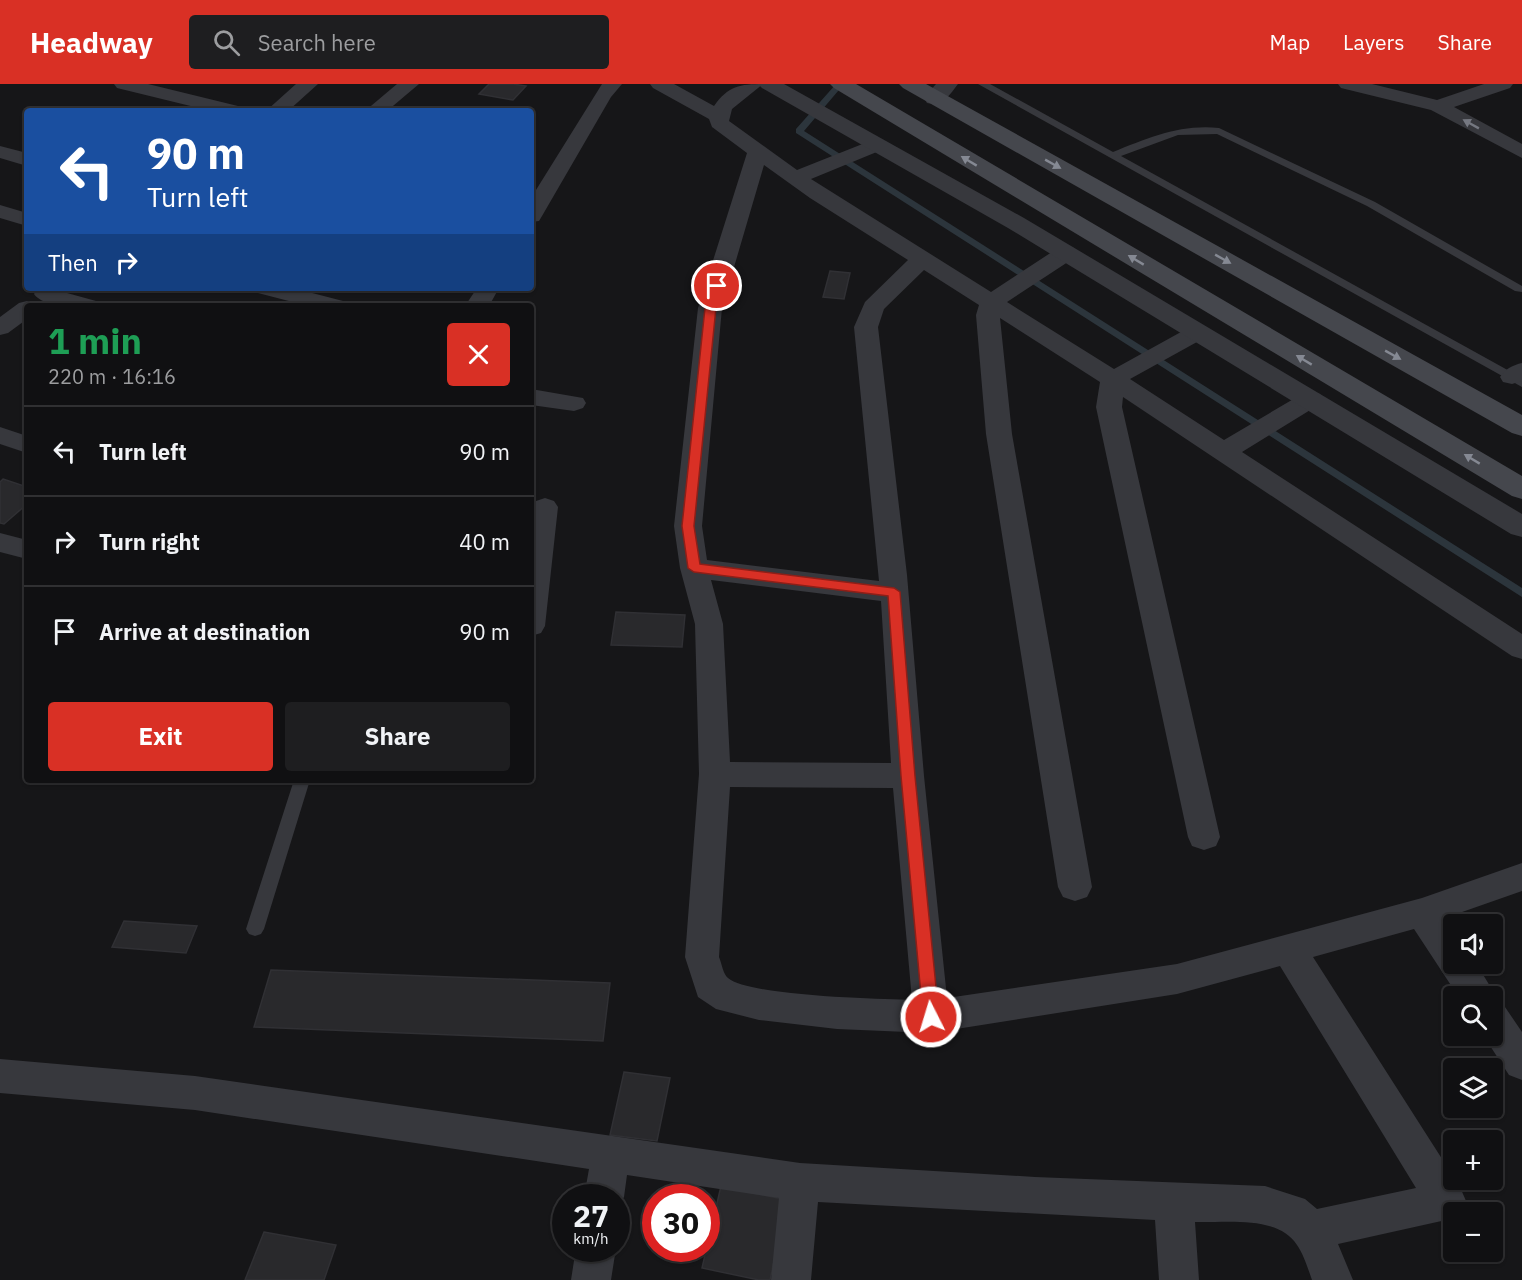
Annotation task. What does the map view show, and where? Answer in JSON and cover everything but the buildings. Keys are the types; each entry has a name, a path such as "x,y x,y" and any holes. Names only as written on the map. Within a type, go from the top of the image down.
{"main road":[{"path":"910,84 941,91 1522,427"},
{"path":"848,89 1522,489"}],"street":[{"path":"124,84 223,108"},
{"path":"280,108 308,84"},
{"path":"379,108 409,84"},
{"path":"534,211 603,94 612,84"},
{"path":"660,84 725,107"},
{"path":"753,84 725,107 719,123 758,152 801,176 922,259 996,299 1119,375 1520,643"},
{"path":"769,84 1066,253 1522,527"},
{"path":"1348,84 1438,106 1522,152"},
{"path":"1438,106 1503,84"},
{"path":"801,176 877,145"},
{"path":"0,152 24,159"},
{"path":"758,152 710,308 688,526 694,568 709,624 715,774 702,957 711,986 729,998 759,1004 837,1013 931,1017 1177,979 1422,912 1522,877"},
{"path":"0,211 24,219"},
{"path":"1066,253 996,299 988,315 999,434 1075,887"},
{"path":"922,259 873,307 866,327 894,592 908,776 931,1017"},
{"path":"278,291 324,303"},
{"path":"39,299 67,303"},
{"path":"0,328 24,310"},
{"path":"1198,332 1119,375 1109,407 1204,837"},
{"path":"534,397 574,403"},
{"path":"1229,448 1311,399"},
{"path":"0,435 24,444"},
{"path":"534,600 545,507"},
{"path":"0,542 24,549"},
{"path":"694,568 894,592"},
{"path":"715,774 908,776"},
{"path":"1422,912 1443,943"},
{"path":"1288,948 1446,1201 1311,1230"},
{"path":"1503,1034 1522,1063"},
{"path":"0,1076 195,1093 800,1182 1265,1205 1291,1213 1311,1230 1333,1280"},
{"path":"606,1184 610,1154"},
{"path":"791,1280 800,1182"},
{"path":"1174,1202 1179,1280"},
{"path":"591,1280 594,1262"}],"lane":[{"path":"983,84 1519,377"},
{"path":"1112,156 1181,130 1200,128 1219,132 1371,204 1519,289"},
{"path":"255,929 301,783"}],"waterway":[{"path":"840,84 799,131 1522,593"}],"route":[{"path":"717,286 710,308 688,526 694,568 894,592 908,776 931,1017"}]}
